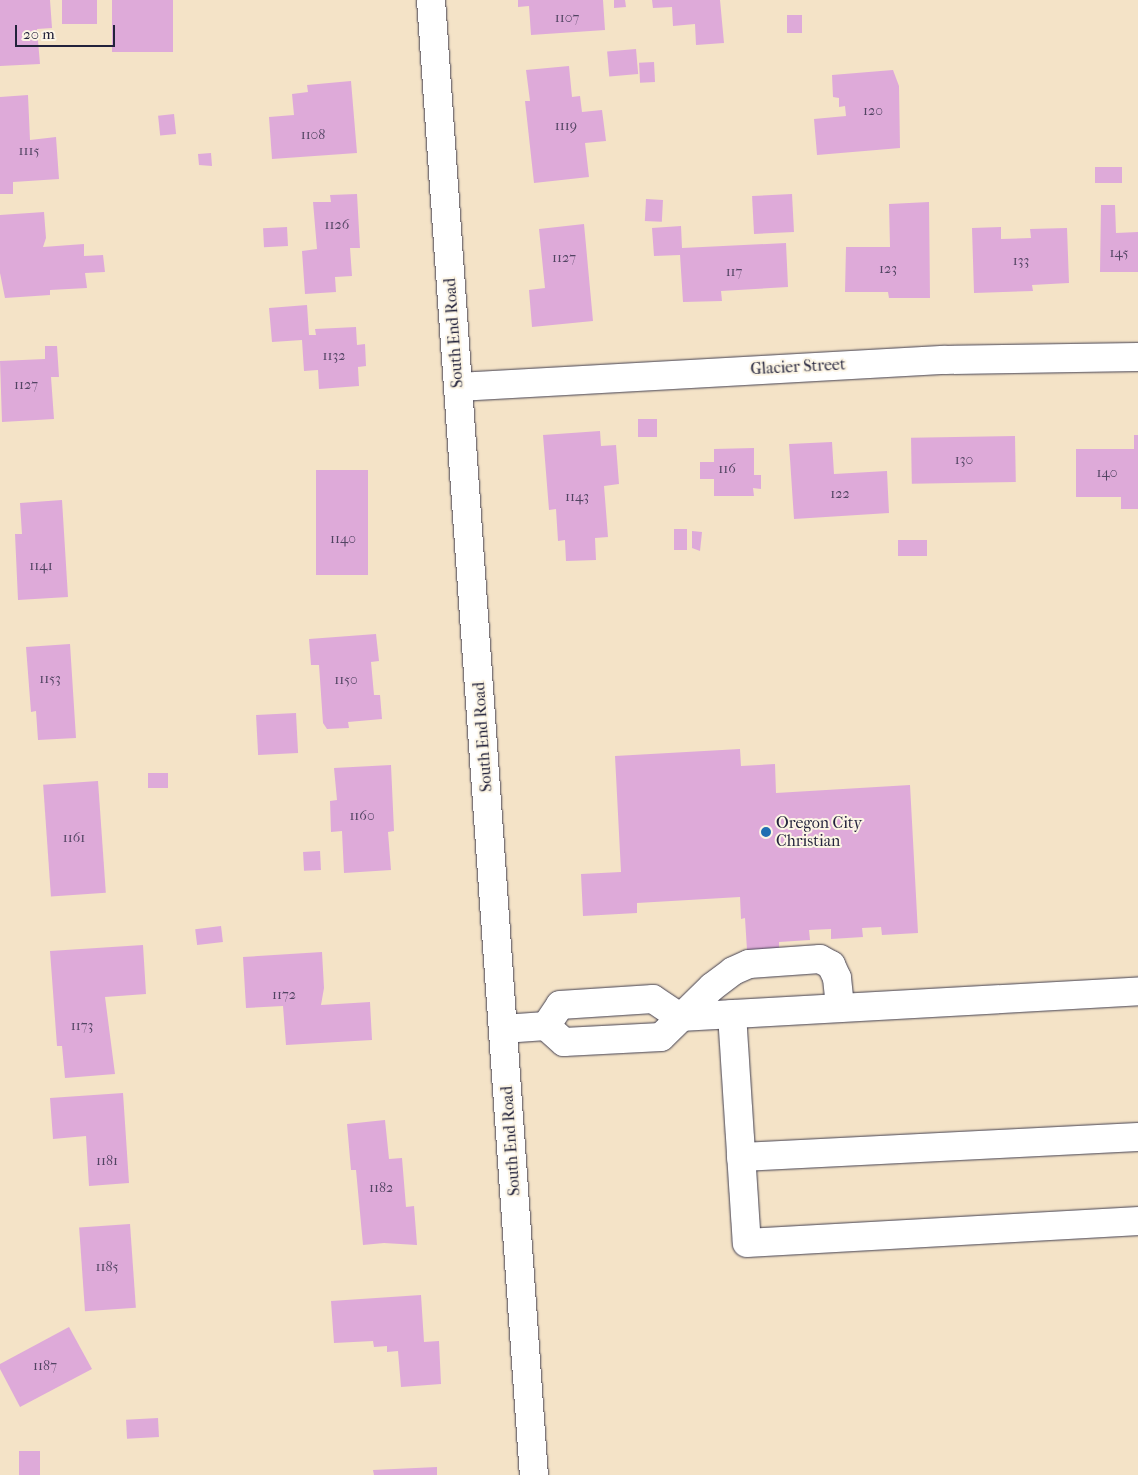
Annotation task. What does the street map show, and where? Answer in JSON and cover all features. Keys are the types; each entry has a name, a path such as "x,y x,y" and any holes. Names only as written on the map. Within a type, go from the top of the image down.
{"main road":[{"name":"South End Road","path":"431,0 534,1475"},
{"name":"Glacier Street","path":"458,387 945,360 1138,358"},
{"path":"504,1029 546,1026 564,1042 661,1037 680,1017 733,970 748,964 820,959 831,965 837,978 840,1008"},
{"path":"546,1026 560,1005 653,999 680,1017 1138,991"},
{"path":"732,1014 747,1243 1138,1221"},
{"path":"741,1157 1138,1137"}],"building":[{"path":"0,0 50,0 52,28 37,29 40,64 0,66"},
{"path":"62,0 97,0 97,24 62,24"},
{"path":"112,0 173,0 173,52 112,52"},
{"path":"518,0 603,0 605,30 531,35 529,6 518,7"},
{"path":"614,0 625,0 626,7 614,8"},
{"path":"652,0 720,0 724,43 696,45 695,24 673,26 672,7 653,8"},
{"path":"787,15 802,15 802,33 787,33"},
{"path":"636,49 638,74 609,76 607,52"},
{"path":"654,62 655,82 640,83 639,63"},
{"path":"569,66 572,97 580,96 582,112 602,110 606,141 585,143 589,177 534,183 525,101 530,101 526,70"},
{"path":"893,70 899,86 900,148 817,155 814,119 846,116 845,106 839,107 839,98 833,97 832,75"},
{"path":"351,81 357,153 272,159 269,117 294,115 292,94 308,92 307,85"},
{"path":"28,95 30,140 56,137 59,179 13,182 13,194 0,194 0,97"},
{"path":"174,114 176,134 160,136 158,116"},
{"path":"211,153 212,166 199,165 198,154"},
{"path":"1095,167 1122,167 1122,183 1095,183"},
{"path":"357,194 360,248 350,248 352,276 335,277 336,292 305,294 302,251 317,249 313,202 331,202 330,195"},
{"path":"792,194 794,232 754,234 752,196"},
{"path":"646,199 663,200 662,222 645,221"},
{"path":"929,202 930,298 889,298 888,292 845,292 846,247 890,247 889,204"},
{"path":"1101,205 1115,205 1116,233 1138,232 1138,272 1100,272"},
{"path":"44,212 46,238 43,247 84,244 84,256 103,255 105,272 85,273 87,288 50,290 50,295 5,298 0,273 0,215"},
{"path":"584,224 593,321 532,327 529,290 545,288 539,229"},
{"path":"681,226 682,248 786,243 788,287 721,291 722,301 683,302 680,255 654,256 652,228"},
{"path":"287,227 288,246 264,247 263,228"},
{"path":"1001,227 1001,239 1031,238 1030,229 1067,228 1069,283 1032,285 1033,291 974,293 972,228"},
{"path":"307,305 309,335 316,335 315,329 356,327 357,345 365,344 366,366 358,367 359,386 319,389 318,370 304,371 302,340 272,342 269,308"},
{"path":"45,346 57,346 59,377 51,377 54,419 2,422 0,361 45,359"},
{"path":"638,419 657,419 657,437 638,437"},
{"path":"600,431 601,446 616,445 619,484 604,486 608,537 595,538 596,560 566,561 565,540 558,541 556,509 549,510 543,435"},
{"path":"1134,435 1138,435 1138,509 1121,509 1121,497 1076,497 1076,449 1134,449"},
{"path":"1015,436 1016,482 912,484 911,438"},
{"path":"832,442 834,474 887,471 889,513 794,519 789,444"},
{"path":"754,448 754,475 761,475 761,489 753,488 754,496 714,496 714,479 700,479 700,462 714,462 714,449"},
{"path":"316,470 368,470 368,575 316,575"},
{"path":"62,500 68,597 18,600 15,534 22,534 20,503"},
{"path":"674,529 687,529 687,550 674,550"},
{"path":"692,531 702,532 700,551 692,548"},
{"path":"898,540 927,540 927,556 898,556"},
{"path":"376,634 379,661 371,662 374,695 380,695 382,719 348,722 349,728 327,729 323,723 319,665 311,665 309,639"},
{"path":"70,644 76,738 38,740 36,711 31,712 26,647"},
{"path":"296,713 298,753 258,755 256,715"},
{"name":"Oregon City Christian","path":"740,749 741,766 775,764 776,793 910,785 918,933 882,935 881,927 862,928 863,937 831,939 831,929 809,930 810,940 779,942 779,948 747,950 745,918 741,919 740,897 637,903 637,913 583,916 581,874 621,872 615,756"},
{"path":"391,765 394,831 388,832 391,870 344,873 342,831 331,832 330,801 337,800 334,768"},
{"path":"148,773 168,773 168,788 148,788"},
{"path":"98,781 106,893 51,897 43,785"},
{"path":"320,851 321,870 304,871 303,852"},
{"path":"221,926 223,942 197,945 195,929"},
{"path":"143,945 146,994 105,997 115,1074 65,1078 62,1046 57,1046 50,951"},
{"path":"322,952 324,988 321,1005 370,1002 372,1040 286,1045 283,1006 246,1008 243,957"},
{"path":"123,1093 129,1183 89,1186 86,1136 53,1139 50,1098"},
{"path":"385,1120 389,1159 402,1158 406,1207 414,1206 417,1245 384,1243 363,1245 356,1170 351,1170 347,1124"},
{"path":"130,1224 136,1308 85,1311 79,1228"},
{"path":"421,1295 424,1342 439,1341 441,1384 401,1387 398,1351 387,1352 387,1346 374,1347 373,1341 334,1343 331,1301"},
{"path":"69,1327 92,1369 20,1407 0,1369 0,1364"},
{"path":"158,1418 159,1437 127,1439 126,1420"},
{"path":"19,1451 40,1451 40,1475 19,1475"},
{"path":"437,1467 437,1475 374,1475 373,1470"}],"place":[{"name":"Oregon City Christian","path":"766,832"}]}
